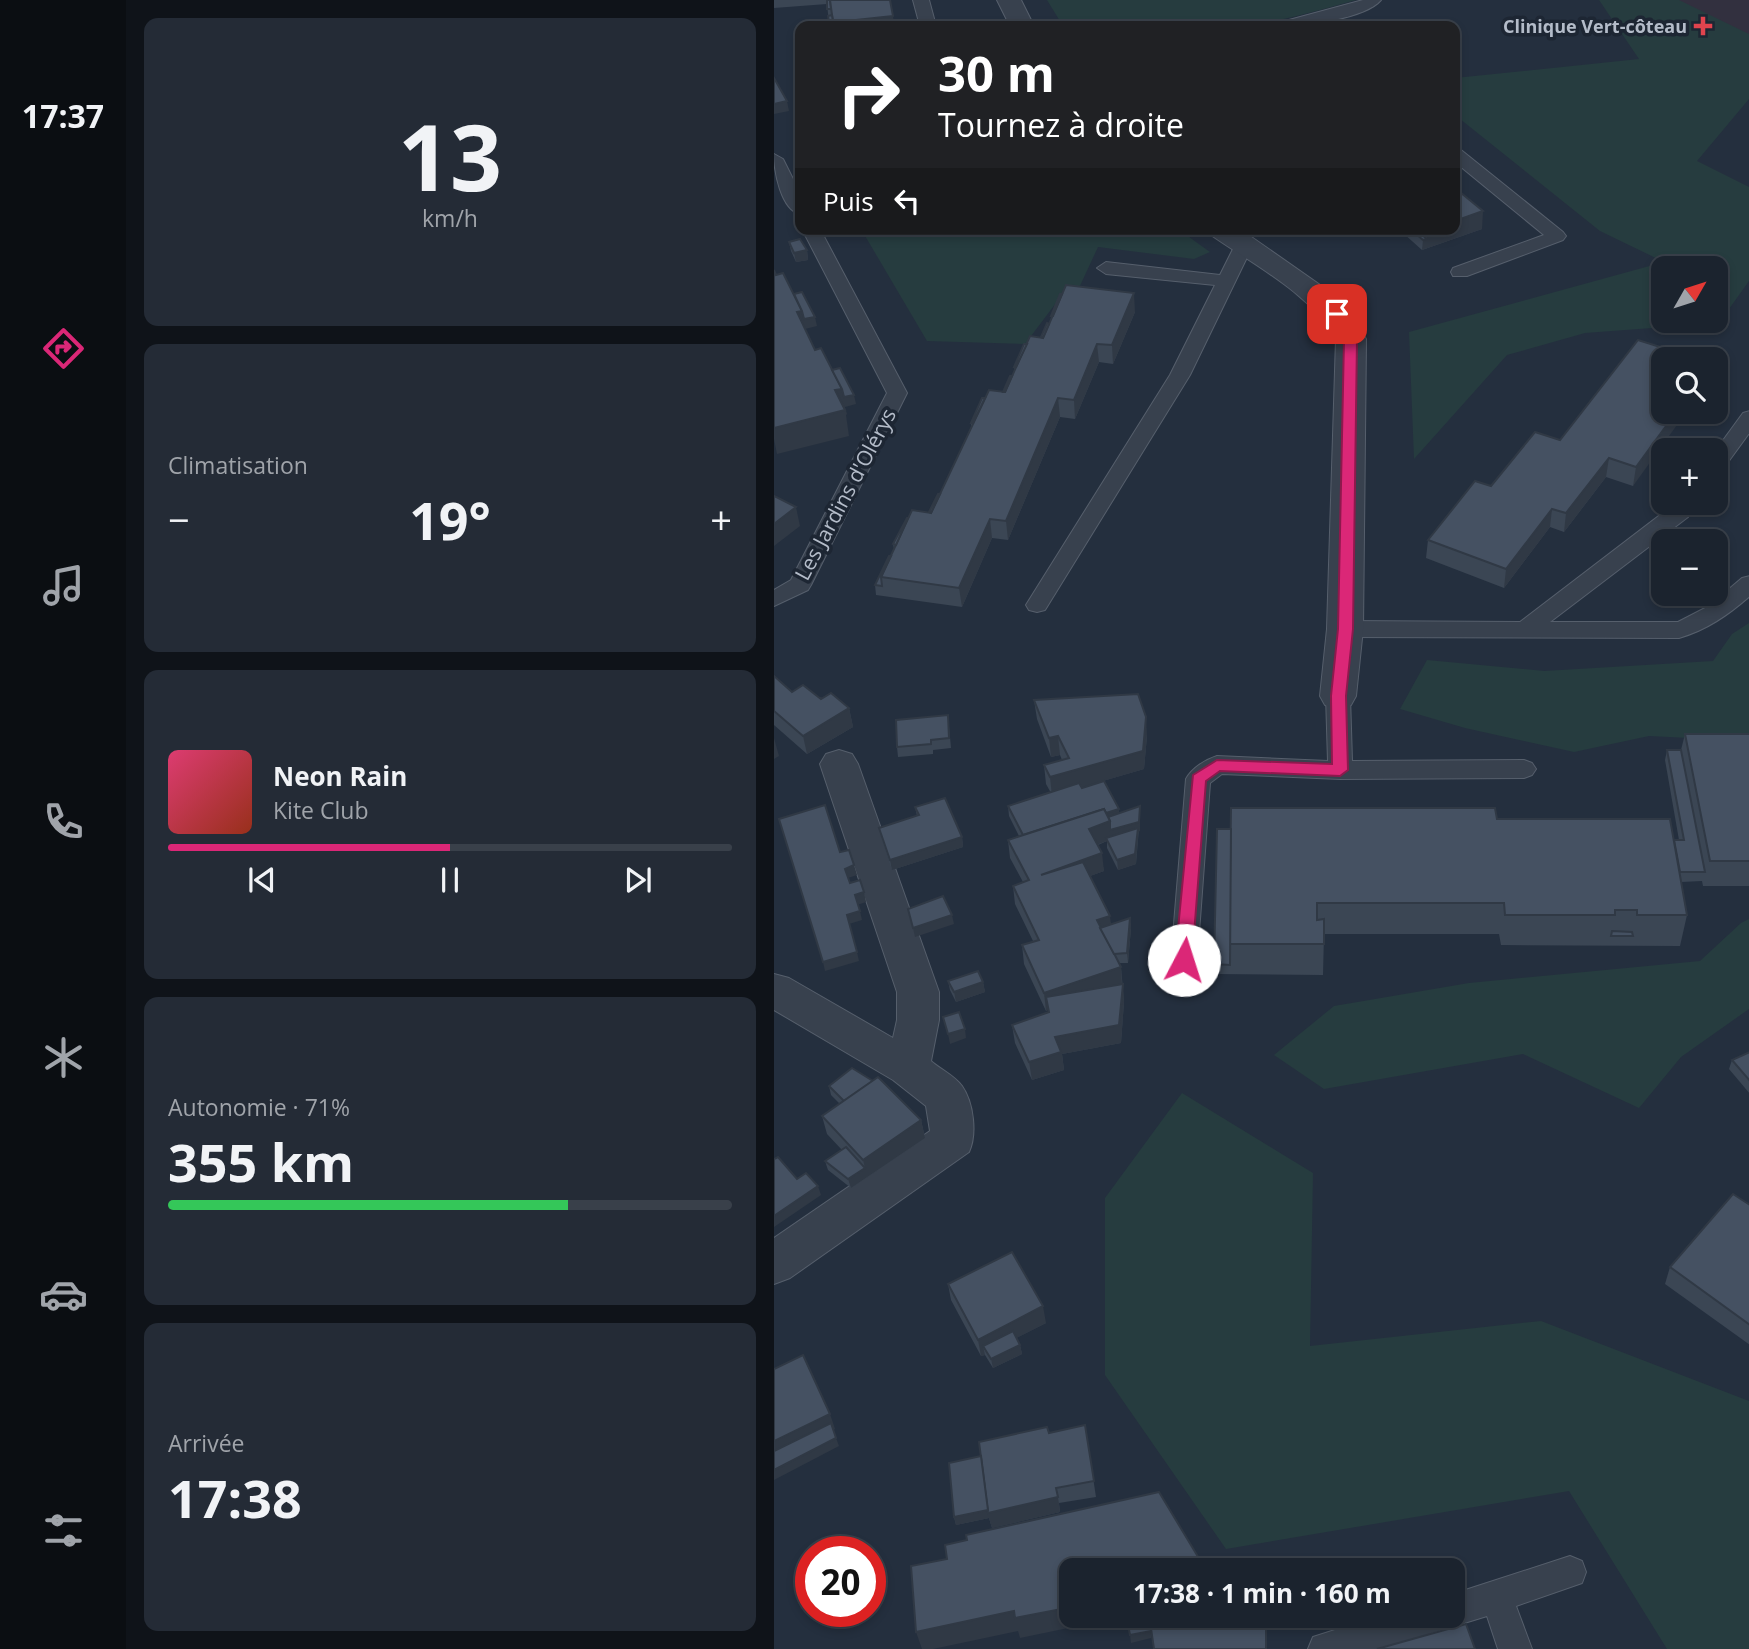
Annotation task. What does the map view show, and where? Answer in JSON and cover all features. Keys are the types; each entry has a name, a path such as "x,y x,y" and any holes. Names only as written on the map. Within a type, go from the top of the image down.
{"street":[{"path":"1009,0 1020,21"},
{"path":"1233,237 1313,293 1337,314 1351,339 1345,629 1338,696"},
{"path":"839,764 918,992 918,1020 908,1068"},
{"path":"774,990 908,1068 946,1097 953,1139 774,1264"}],"lane":[{"path":"921,0 927,21"},
{"path":"1304,21 1364,6 1373,0"},
{"path":"1460,158 1557,236 1460,272"},
{"path":"774,159 795,199"},
{"name":"Les Jardins d'Olérys","path":"774,599 800,585 897,393 814,235"},
{"path":"1036,605 1180,375 1226,281 1233,237"},
{"path":"1106,268 1226,281"},
{"path":"1728,447 1749,417"},
{"path":"1524,630 1677,515"},
{"path":"1345,629 1679,630 1696,626 1714,615 1749,583"},
{"path":"1338,696 1340,770"},
{"path":"1184,960 1198,779 1217,765 1340,770 1524,769"},
{"path":"1465,1607 1570,1572"},
{"path":"1497,1598 1515,1649"},
{"path":"1325,1649 1395,1628"}],"shaded area":[{"path":"1637,0 1749,0 1749,44"}],"green space":[{"path":"1047,0 1356,0 1274,21 1060,21"},
{"path":"1599,0 1679,0 1749,34 1749,99 1697,161 1749,187 1749,281 1728,310 1728,256 1652,256 1600,231 1460,119 1460,77 1639,59"},
{"path":"865,235 1186,235 1210,252 1194,259 1098,247 1072,303 1056,303 1025,344 927,341"},
{"path":"1651,266 1651,328 1585,333 1507,355 1414,459 1409,332"},
{"path":"1749,623 1749,741 1649,736 1574,752 1465,728 1400,709 1427,660 1544,671 1713,661 1732,634"},
{"path":"1749,919 1749,1009 1681,1057 1639,1108 1523,1054 1324,1089 1274,1055 1334,1006 1469,983 1700,961 1741,923"},
{"path":"1182,1093 1313,1173 1310,1346 1541,1321 1749,1401 1749,1649 1667,1649 1569,1491 1226,1549 1105,1375 1105,1198"}],"building":[{"path":"827,0 830,0 831,9 827,9"},
{"path":"830,0 890,0 893,16 833,21"},
{"path":"774,78 787,101 774,104"},
{"path":"1460,192 1483,211 1460,219"},
{"path":"800,239 807,250 794,253 789,242"},
{"path":"774,270 776,275 783,273 802,311 797,312 815,350 821,348 842,389 835,390 845,410 774,428"},
{"path":"1066,285 1134,293 1112,345 1097,344 1074,400 1058,398 1006,521 990,519 959,588 881,577 912,510 931,513 989,390 1005,392 1030,336 1043,338"},
{"path":"802,292 815,317 804,319 794,294"},
{"path":"1060,294 1062,294 1051,316"},
{"path":"1047,323 1049,324 1043,338 1041,337"},
{"path":"1638,340 1660,347 1651,347 1651,424 1667,424 1657,438 1651,438 1651,447 1636,467 1609,458 1566,513 1552,509 1506,569 1428,540 1475,481 1491,486 1535,432 1560,440"},
{"path":"1024,344 1027,344 1014,367"},
{"path":"840,368 854,395 844,397 832,370"},
{"path":"1010,376 1012,376 1003,392"},
{"path":"982,398 985,398 971,423"},
{"path":"940,494 931,513 929,512"},
{"path":"774,496 796,507 774,524"},
{"path":"907,518 896,545 893,544"},
{"path":"889,556 881,577 882,586 875,585"},
{"path":"774,676 792,692 803,685 821,699 831,693 849,708 803,736 774,711"},
{"path":"1138,694 1146,717 1143,751 1050,777 1044,765 1069,758 1058,736 1049,738 1034,700"},
{"path":"948,715 949,738 931,740 931,744 897,747 896,720"},
{"path":"1685,734 1750,734 1750,861 1710,861"},
{"path":"1667,750 1681,750 1705,872 1680,872 1674,840 1684,840"},
{"path":"1104,781 1119,809 1106,813 1104,809 1023,835 1008,806 1079,783 1082,788"},
{"path":"945,798 962,837 890,860 879,828 919,815 915,807"},
{"path":"825,805 840,852 849,850 854,865 845,869 850,883 860,880 864,892 855,895 860,911 847,915 857,952 823,962 779,819"},
{"path":"1140,806 1139,822 1110,830 1108,817"},
{"path":"1231,808 1495,808 1497,819 1670,819 1687,915 1637,915 1637,910 1615,910 1615,915 1505,915 1504,903 1317,903 1317,920 1324,919 1324,944 1229,944"},
{"path":"1104,809 1110,821 1089,829 1102,853 1041,875 1083,862 1110,916 1097,920 1121,967 1044,993 1022,945 1039,940 1013,886 1029,880 1008,840"},
{"path":"1138,828 1135,854 1117,860 1106,838"},
{"path":"1217,829 1231,829 1230,965 1214,964"},
{"path":"943,896 952,915 913,928 908,909"},
{"path":"1130,918 1127,953 1114,954 1100,928"},
{"path":"1612,931 1632,932 1633,936 1611,936"},
{"path":"978,971 983,982 954,992 948,981"},
{"path":"1123,984 1119,1025 1055,1037 1061,1052 1029,1062 1012,1025 1049,1012 1046,997"},
{"path":"959,1012 965,1029 948,1034 943,1017"},
{"path":"1750,1052 1750,1081 1732,1060"},
{"path":"852,1068 873,1081 844,1101 829,1086"},
{"path":"878,1077 921,1120 863,1160 822,1116"},
{"path":"846,1147 865,1168 848,1179 825,1161"},
{"path":"778,1157 797,1179 806,1173 818,1186 774,1216 774,1159"},
{"path":"1733,1194 1750,1205 1750,1325 1670,1267"},
{"path":"1012,1252 1043,1306 978,1340 948,1284"},
{"path":"1013,1331 1020,1345 991,1359 983,1346"},
{"path":"803,1355 830,1414 774,1441 774,1369"},
{"path":"831,1423 836,1438 774,1470 774,1451"},
{"path":"1085,1425 1094,1481 1056,1488 1058,1497 988,1513 979,1442 1047,1427 1049,1433"},
{"path":"981,1456 988,1510 954,1517 949,1463"},
{"path":"1159,1492 1199,1558 1059,1558 1059,1610 1015,1618 1014,1611 916,1632 911,1566 947,1559 945,1545 967,1540 966,1535"},
{"path":"1465,1624 1475,1649 1377,1649 1452,1628 1465,1628"},
{"path":"1129,1628 1151,1628 1151,1631 1130,1635"},
{"path":"1151,1628 1266,1628 1266,1649 1154,1649"}],"place":[{"name":"Clinique Vert-côteau","path":"1703,26"}],"route":[{"path":"1184,960 1198,779 1217,765 1340,770 1338,696 1345,629 1351,339 1337,314"}]}
